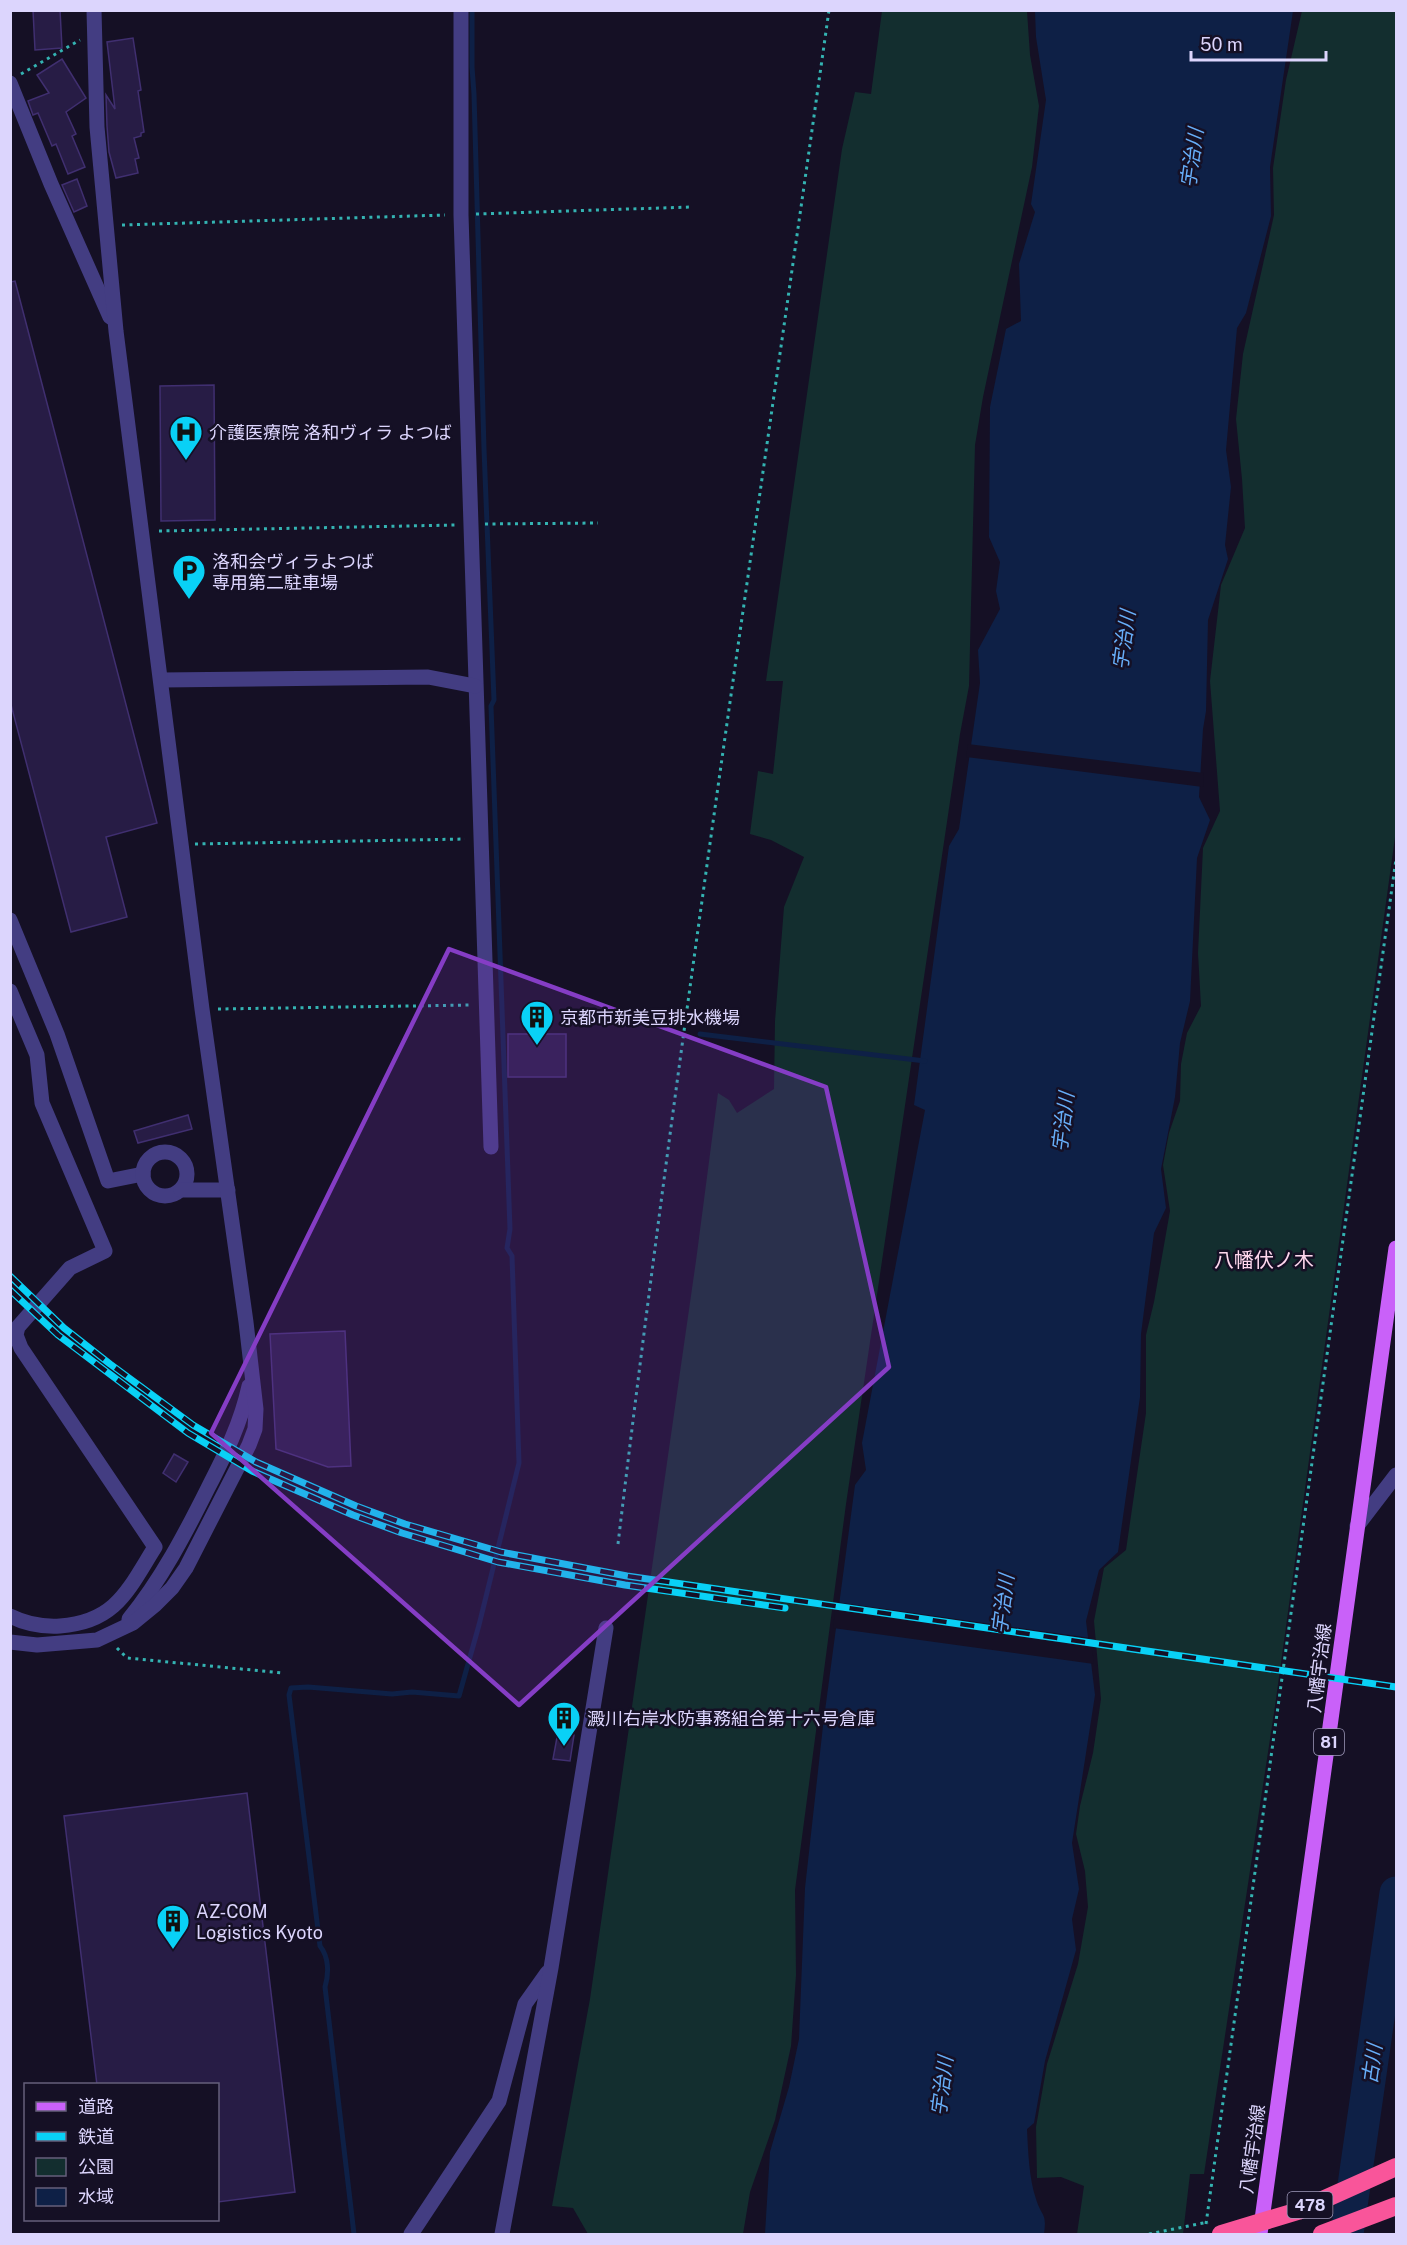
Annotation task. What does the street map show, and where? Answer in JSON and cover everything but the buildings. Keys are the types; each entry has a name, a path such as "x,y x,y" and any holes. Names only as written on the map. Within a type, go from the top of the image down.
{"highway":[{"name":"478","path":"1221,2235 1298,2211 1396,2167"},
{"path":"1322,2235 1396,2206"}],"main road":[{"name":"八幡宇治線","path":"1260,2235 1396,1248"}],"street":[{"path":"10,1642 37,1645 97,1640 112,1634 156,1605 186,1568 249,1445 255,1428 252,1374 202,1009 116,331 97,127 94,10"},
{"path":"461,10 461,215 491,1147"},
{"path":"11,84 51,184 116,331"},
{"path":"161,680 428,677 475,686"},
{"path":"10,920 57,1034 108,1181 143,1174"},
{"path":"10,991 36,1055 42,1102 105,1251 70,1268 18,1327 16,1335 21,1348 155,1547 126,1594 101,1616 75,1625 44,1626 10,1616"},
{"path":"160,1152 174,1153 185,1163 187,1170 186,1184 170,1196 156,1195 146,1186 143,1174 144,1166 153,1155 160,1152"},
{"path":"181,1190 228,1190"},
{"path":"1357,1526 1396,1475"},
{"path":"502,2235 551,1968 606,1628"},
{"path":"411,2235 499,2101 525,2004 551,1968"}],"path":[{"path":"618,1544 700,917 829,10"},
{"path":"11,84 21,74 96,30"},
{"path":"105,226 691,207"},
{"path":"142,531 598,523"},
{"path":"182,845 482,838"},
{"path":"1205,2235 1396,859"},
{"path":"202,1009 486,1005"},
{"path":"112,1634 127,1658 283,1673"}],"highlighted area":[{"path":"449,949 826,1087 889,1367 519,1705 211,1433"}],"green space":[{"path":"882,11 1027,11 1030,55 1039,106 1032,167 983,397 975,445 969,686 846,1504 795,1890 796,1975 791,2046 775,2120 750,2192 743,2234 588,2234 573,2208 552,2206 590,1999 718,1093 729,1100 737,1113 774,1089 775,1021 784,907 804,857 771,840 750,834 758,771 773,774 783,681 766,681 842,149 855,92 871,94"},
{"path":"1302,11 1396,11 1396,830 1275,1706 1204,2174 1190,2174 1183,2234 1077,2234 1084,2186 1061,2177 1037,2178 1036,2127 1047,2064 1078,1964 1088,1907 1085,1871 1076,1834 1080,1806 1093,1753 1101,1699 1094,1621 1104,1568 1126,1550 1146,1413 1146,1335 1170,1211 1163,1165 1169,1133 1180,1101 1181,1064 1187,1033 1201,1006 1198,953 1203,848 1220,811 1210,681 1221,585 1245,528 1236,419 1243,354 1274,215 1273,168 1286,80"}],"water":[{"name":"宇治川","path":"1035,11 1293,11 1270,167 1271,216 1246,313 1237,328 1226,450 1231,487 1225,545 1228,559 1208,620 1206,711 1199,797 1210,820 1197,858 1190,1001 1180,1043 1175,1097 1161,1169 1166,1208 1154,1233 1141,1334 1140,1397 1118,1552 1099,1570 1086,1621 1095,1695 1072,1843 1079,1889 1072,1919 1076,1950 1045,2061 1034,2123 1027,2129 1032,2183 1045,2227 1044,2234 765,2234 770,2152 789,2087 799,2039 805,1888 823,1726 855,1485 866,1470 862,1443 925,1110 914,1105 949,846 959,829 980,683 978,650 1000,609 996,591 1000,562 989,537 990,407 1006,329 1021,321 1019,264 1035,212 1031,204 1046,100 1036,37"}],"pier":[{"path":"968,744 1204,773 1203,787 966,757"},
{"path":"836,1602 1091,1638 1094,1664 833,1628"}],"waterway":[{"path":"354,2234 325,1987 327,1966 320,1946 289,1695 291,1688 308,1687 392,1694 412,1692 459,1696 519,1463 512,1256 507,1248 510,1229 491,706 494,700 484,449 472,10"},
{"path":"700,1034 925,1061"},
{"name":"古川","path":"1347,2234 1396,1893"}],"railway":[{"path":"10,1276 64,1328 193,1425 256,1462 356,1506 405,1524 501,1552 627,1576 1396,1687"},
{"path":"10,1290 58,1335 188,1433 252,1471 353,1515 402,1533 498,1562 625,1585 785,1608"}],"place":[{"name":"介護医療院 洛和ヴィラ よつば","path":"186,461"},
{"name":"洛和会ヴィラよつば 専用第二駐車場","path":"189,600"},
{"name":"京都市新美豆排水機場","path":"537,1046"},
{"name":"澱川右岸水防事務組合第十六号倉庫","path":"564,1747"},
{"name":"AZ-COM Logistics Kyoto","path":"173,1950"}],"district":[{"name":"八幡伏ノ木","path":"1264,1260"}]}
